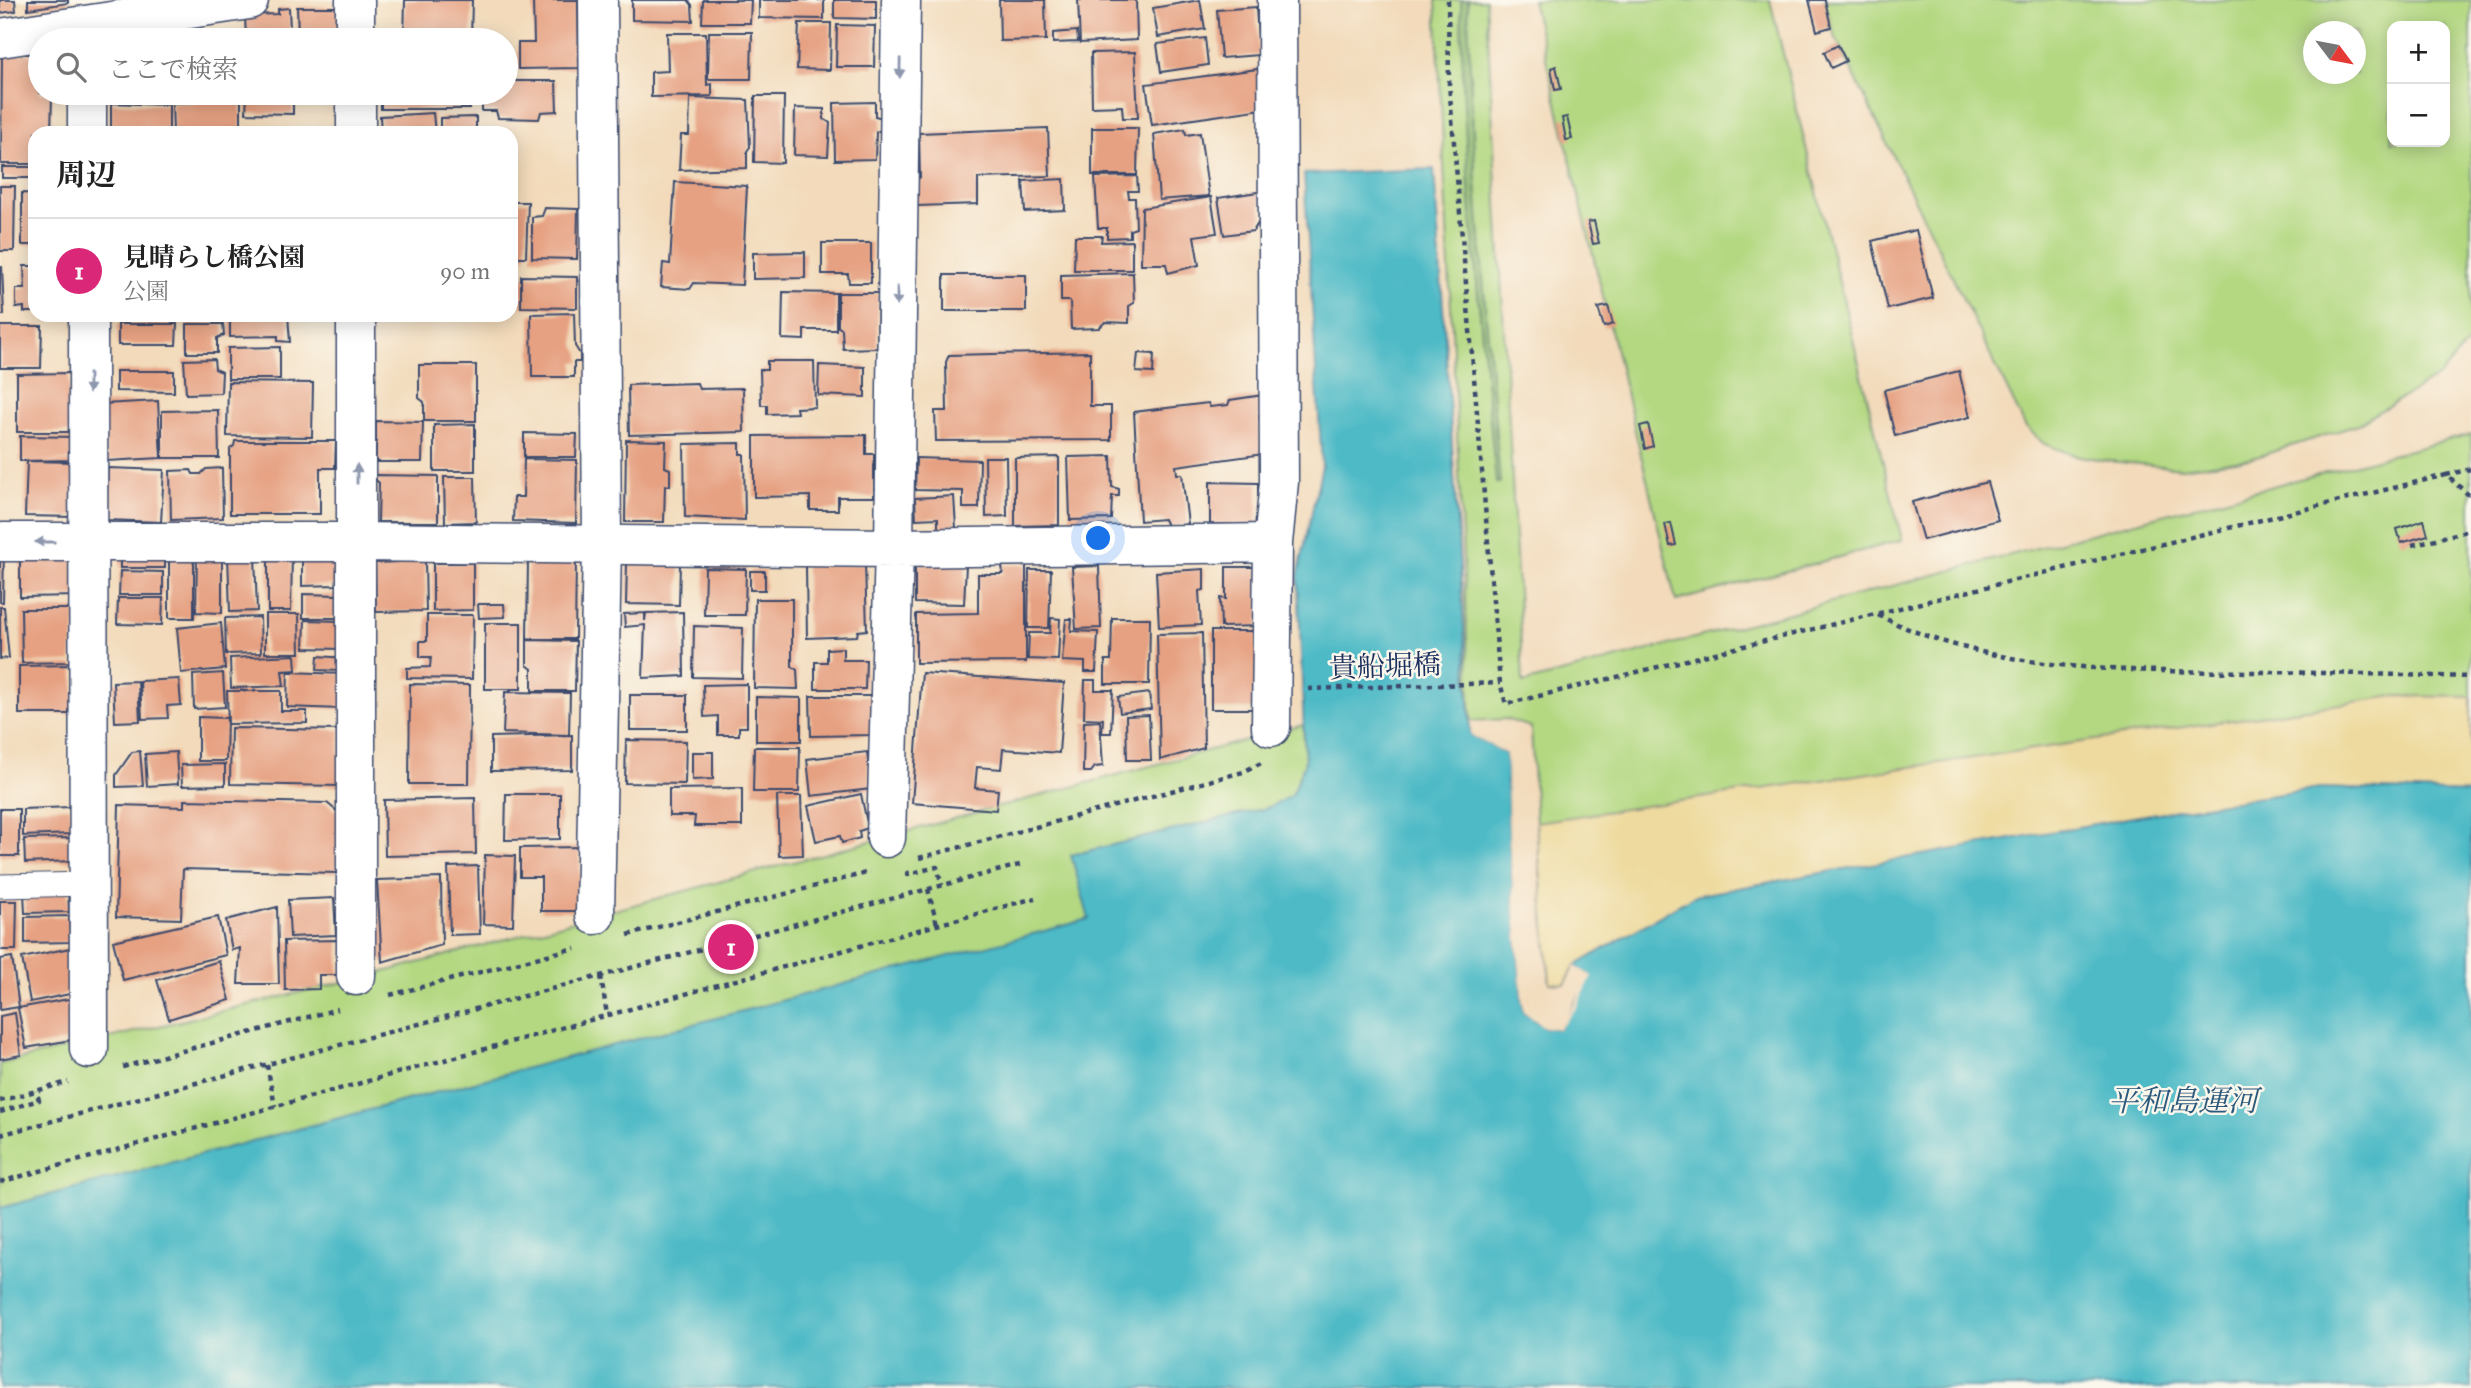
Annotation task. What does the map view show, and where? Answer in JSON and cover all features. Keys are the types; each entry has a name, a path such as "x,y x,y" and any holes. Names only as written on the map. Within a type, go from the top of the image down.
{"street":[{"path":"52,28 249,0"},
{"path":"355,0 355,28"},
{"path":"598,0 602,544 601,932"},
{"path":"889,856 901,0"},
{"path":"1271,708 1273,544 1279,482 1277,0"},
{"path":"0,37 28,32"},
{"path":"87,105 87,126"},
{"path":"355,105 356,126"},
{"path":"88,322 91,1066"},
{"path":"353,991 358,542 356,322"},
{"path":"0,542 358,542 894,548 1273,544"}],"lane":[{"path":"0,886 89,884"}],"path":[{"path":"1448,0 1449,84 1500,683 1506,704 2471,469"},
{"path":"2446,475 2471,497"},
{"path":"2412,545 2471,530"},
{"path":"1877,615 1910,630 1988,653 2053,664 2157,671 2471,677"},
{"name":"貴船堀橋","path":"1271,708 1500,683"},
{"path":"918,858 1243,772 1261,763 1269,752 1271,708"},
{"path":"389,996 601,932 889,856 908,874 937,867 942,885"},
{"path":"0,1135 1023,864"},
{"path":"929,889 937,924"},
{"path":"0,1182 1035,898"},
{"path":"601,976 607,1015"},
{"path":"0,1101 36,1091 91,1066 353,991"},
{"path":"267,1065 275,1106"},
{"path":"0,1112 39,1100 36,1091"}],"green space":[{"path":"1436,0 1486,0 1523,683 2471,434 2471,793 2320,788 1575,966 1565,984 1550,983 1531,727 1506,719 1471,721"},
{"path":"1461,0 1468,0 1476,181 1500,483 1496,483 1473,242"},
{"path":"1532,0 1770,0 1902,540 1676,601"},
{"path":"1824,0 2471,0 2471,339 2439,376 2354,426 2250,459 2182,468 2074,455 2044,444 2025,426 1834,34"},
{"path":"1303,725 1305,762 1292,795 1270,807 1071,855 1090,919 0,1208 0,1064 373,975"}],"sand":[{"path":"2395,696 2471,697 2471,793 2320,788 2139,816 1694,896 1575,966 1565,984 1550,983 1536,822"}],"water":[{"name":"平和島運河","path":"1434,169 1471,735 1506,754 1509,841 1523,1011 1544,1027 1559,1029 1591,976 1575,966 1694,896 2139,816 2320,788 2471,793 2471,1388 0,1388 0,1208 1089,919 1071,855 1270,807 1292,795 1305,762 1298,575 1322,466 1304,174"}],"pier":[{"path":"1471,721 1474,721 1475,733 1510,753 1512,841 1526,1009 1546,1024 1558,1025 1574,1005 1587,977 1573,969 1575,966 1592,976 1577,1007 1559,1029 1544,1027 1523,1011 1509,841 1506,754 1471,735"}],"building":[{"path":"0,0 15,0 16,11 0,13"},
{"path":"28,0 68,0 68,3 28,9"},
{"path":"405,0 472,0 471,28 404,28"},
{"path":"533,0 578,0 579,68 518,69 518,43 534,43"},
{"path":"632,0 688,0 692,5 693,21 632,20"},
{"path":"703,0 751,0 750,23 702,23"},
{"path":"759,0 824,0 824,19 759,18"},
{"path":"834,0 876,0 876,19 834,18"},
{"path":"999,0 1045,0 1046,40 1000,41"},
{"path":"1078,0 1136,0 1137,40 1080,43"},
{"path":"1200,0 1205,29 1158,37 1153,8"},
{"path":"1809,0 1825,0 1831,27 1817,31"},
{"path":"297,7 339,7 340,28 298,28"},
{"path":"1256,7 1259,55 1221,58 1217,10"},
{"path":"289,8 290,28 246,28 245,15 278,14 278,9"},
{"path":"799,23 831,23 830,70 797,69"},
{"path":"837,25 875,26 874,67 836,67"},
{"path":"1077,31 1078,42 1053,43 1053,33"},
{"path":"709,32 752,32 751,79 708,79"},
{"path":"667,33 706,33 707,85 712,84 712,96 651,97 651,72 668,71"},
{"path":"1205,38 1208,65 1161,72 1157,44"},
{"path":"1838,45 1846,61 1831,68 1824,52"},
{"path":"1135,52 1138,118 1123,118 1122,106 1092,107 1091,53"},
{"path":"2,54 28,54 28,105 52,105 51,126 28,126 28,164 1,164"},
{"path":"1556,66 1561,89 1555,90 1551,68"},
{"path":"1258,69 1263,109 1152,125 1146,84"},
{"path":"518,81 556,81 557,111 541,112 539,119 498,118 496,111 482,111 482,105 518,105"},
{"path":"755,96 784,96 783,163 754,162"},
{"path":"690,98 748,100 750,147 747,151 747,168 679,170 681,135 689,135"},
{"path":"875,102 875,116 882,118 881,130 876,132 875,159 835,160 834,103"},
{"path":"111,105 169,105 169,126 111,126"},
{"path":"172,105 241,105 241,126 173,126"},
{"path":"246,105 293,105 293,114 246,113"},
{"path":"381,105 470,105 470,109 381,109"},
{"path":"795,108 824,109 824,119 830,123 828,156 794,155"},
{"path":"433,113 434,126 381,126 380,116"},
{"path":"476,117 476,126 440,126 440,118"},
{"path":"1567,117 1572,139 1566,140 1562,118"},
{"path":"1048,128 1050,176 978,178 978,204 917,206 915,182 920,177 919,133"},
{"path":"1092,128 1138,128 1137,175 1092,175"},
{"path":"1185,129 1186,135 1200,133 1209,196 1159,200 1154,134"},
{"path":"2,167 28,167 28,178 2,178"},
{"path":"1137,176 1138,191 1128,191 1129,198 1135,198 1136,228 1130,230 1130,237 1107,238 1107,228 1098,228 1095,177"},
{"path":"1064,179 1065,210 1025,212 1023,181"},
{"path":"675,182 747,186 742,285 694,283 690,289 661,287 663,263 670,264"},
{"path":"0,186 15,186 14,251 0,251"},
{"path":"1258,192 1262,217 1253,231 1224,235 1218,198"},
{"path":"22,193 28,193 28,245 22,245"},
{"path":"1211,197 1217,233 1194,236 1199,265 1168,273 1166,264 1141,264 1142,208"},
{"path":"518,202 528,202 526,257 518,257"},
{"path":"545,208 578,209 577,259 532,258 532,217 542,216"},
{"path":"1594,221 1599,243 1593,244 1588,222"},
{"path":"1916,230 1933,298 1888,309 1872,241"},
{"path":"1075,236 1102,236 1101,242 1132,241 1132,270 1074,270"},
{"path":"822,243 871,243 871,283 849,283 848,274 822,274"},
{"path":"805,252 805,278 753,279 753,253"},
{"path":"24,266 28,266 28,312 24,312 24,307 16,308 16,289 25,289"},
{"path":"2,267 4,315 0,315"},
{"path":"1133,273 1134,303 1129,306 1129,323 1105,322 1099,328 1071,329 1070,301 1061,301 1061,275"},
{"path":"944,275 1026,275 1026,311 944,311"},
{"path":"521,276 577,277 577,308 521,307"},
{"path":"783,292 836,293 836,330 804,330 804,340 782,339"},
{"path":"838,293 878,293 877,348 843,349 842,329 838,327"},
{"path":"1608,306 1613,324 1604,327 1598,308"},
{"path":"574,313 575,346 580,354 580,362 574,362 574,377 532,377 531,314"},
{"path":"230,322 289,322 290,342 278,341 278,336 230,337"},
{"path":"118,324 177,324 176,345 118,345"},
{"path":"187,324 223,324 224,335 217,338 217,353 187,353"},
{"path":"0,326 42,326 41,368 0,368"},
{"path":"280,347 280,379 228,379 228,348"},
{"path":"1090,352 1090,406 1111,406 1111,440 936,441 935,411 947,411 946,362 949,355"},
{"path":"1138,353 1154,354 1153,373 1136,372"},
{"path":"214,359 215,369 222,372 221,393 186,394 184,360"},
{"path":"767,361 814,361 815,407 796,408 797,413 767,414 767,405 761,405 760,370 767,370"},
{"path":"419,365 476,365 476,421 424,421 424,402 419,398"},
{"path":"819,365 865,367 865,397 818,395"},
{"path":"116,371 174,371 174,392 116,391"},
{"path":"1959,371 1970,417 1895,436 1884,390"},
{"path":"69,373 69,432 17,432 17,374"},
{"path":"228,382 313,383 312,437 227,436"},
{"path":"697,383 699,389 743,388 744,432 629,435 628,385"},
{"path":"1263,395 1265,412 1259,415 1264,454 1176,466 1177,474 1182,474 1188,524 1168,528 1164,519 1140,521 1134,412 1208,403 1210,407 1228,405 1230,400"},
{"path":"158,401 161,458 107,461 103,404"},
{"path":"218,410 219,458 162,458 162,411"},
{"path":"376,421 423,422 422,462 376,462"},
{"path":"475,424 475,471 434,471 434,425"},
{"path":"1648,424 1653,446 1645,449 1640,426"},
{"path":"524,433 577,434 576,457 524,457"},
{"path":"866,435 866,454 874,454 874,497 838,497 838,510 810,510 810,496 754,497 754,436"},
{"path":"20,436 73,437 73,460 20,461"},
{"path":"626,440 666,441 665,467 670,469 670,486 665,485 664,522 625,522"},
{"path":"235,441 336,441 335,468 320,468 320,514 230,514 230,449"},
{"path":"740,443 740,454 744,454 745,520 685,517 684,444"},
{"path":"1111,456 1112,487 1119,489 1119,496 1112,496 1111,519 1070,520 1068,457"},
{"path":"985,457 1006,457 1007,516 986,517"},
{"path":"1059,457 1059,525 1015,526 1015,458"},
{"path":"916,458 980,460 979,508 963,508 963,491 915,490"},
{"path":"524,459 577,460 576,523 513,521 514,497 523,497"},
{"path":"27,461 76,462 74,517 25,516"},
{"path":"108,468 164,470 161,522 106,520"},
{"path":"222,468 223,518 171,520 170,471 191,470 193,474 201,474 206,469"},
{"path":"376,475 438,476 438,522 378,522 379,483"},
{"path":"444,477 475,477 476,522 445,523"},
{"path":"1210,482 1258,483 1258,525 1210,524"},
{"path":"1987,482 1998,520 1923,540 1912,502"},
{"path":"954,496 956,528 938,529 938,518 916,519 915,498"},
{"path":"2424,520 2428,535 2401,543 2397,529"},
{"path":"1671,523 1676,545 1670,546 1665,524"},
{"path":"120,545 165,546 165,568 120,568"},
{"path":"0,549 4,549 3,602 0,602"},
{"path":"79,551 80,596 20,597 20,552"},
{"path":"268,551 292,552 291,611 268,611"},
{"path":"169,553 194,553 194,618 169,618"},
{"path":"197,555 222,555 222,613 196,612"},
{"path":"255,555 257,611 230,612 228,556"},
{"path":"302,557 338,557 338,585 302,586"},
{"path":"528,559 576,559 575,639 527,639"},
{"path":"425,561 426,611 376,612 375,563"},
{"path":"433,563 473,563 473,610 433,611"},
{"path":"627,563 680,564 679,605 626,604"},
{"path":"865,564 867,630 858,631 857,636 807,638 806,566"},
{"path":"915,564 966,565 964,604 915,603"},
{"path":"1002,565 1026,565 1026,662 916,663 916,614 978,613 978,574 1003,574"},
{"path":"1099,566 1101,628 1076,629 1072,567"},
{"path":"1226,567 1259,567 1259,626 1221,627 1220,598 1226,599"},
{"path":"705,568 746,569 745,615 704,615"},
{"path":"1204,569 1204,590 1199,591 1201,625 1159,627 1156,572"},
{"path":"1029,570 1051,570 1049,628 1028,628"},
{"path":"120,571 163,572 163,595 119,595"},
{"path":"750,571 765,571 765,590 750,590"},
{"path":"303,594 338,595 337,618 303,618"},
{"path":"118,598 163,598 162,625 117,624"},
{"path":"755,599 792,599 792,666 797,670 798,689 754,688"},
{"path":"478,604 504,604 505,617 479,618"},
{"path":"0,607 4,607 9,658 0,659"},
{"path":"21,609 77,609 71,662 22,663"},
{"path":"683,612 684,676 643,678 645,625 625,627 624,614 645,613 645,621 646,613"},
{"path":"265,614 299,614 300,653 265,653"},
{"path":"427,615 473,615 472,679 407,678 407,668 430,667 431,657 420,657 420,641 427,641"},
{"path":"260,617 261,653 226,654 225,618"},
{"path":"1051,618 1060,619 1058,660 1028,659 1029,633 1050,633"},
{"path":"1112,618 1150,618 1149,684 1105,684 1105,660 1111,660"},
{"path":"1066,619 1072,619 1071,631 1098,632 1096,672 1085,672 1085,662 1062,661"},
{"path":"305,620 341,621 340,649 304,648"},
{"path":"221,623 225,669 181,673 177,628"},
{"path":"485,623 521,623 521,689 485,689"},
{"path":"694,626 743,628 742,678 693,677"},
{"path":"1211,631 1259,631 1259,709 1211,709"},
{"path":"1202,633 1204,748 1160,760 1157,634"},
{"path":"527,640 576,641 575,691 532,691 532,669 527,665"},
{"path":"843,648 843,660 866,660 865,689 815,689 815,662 827,662 827,649"},
{"path":"295,655 296,670 282,671 284,686 231,688 230,658"},
{"path":"318,656 345,658 344,671 317,670"},
{"path":"74,665 74,714 19,714 19,666"},
{"path":"288,672 344,674 342,709 287,707"},
{"path":"223,673 225,707 194,709 193,675"},
{"path":"922,673 1064,683 1059,753 1003,749 1001,769 977,767 975,788 998,790 996,810 912,803"},
{"path":"179,679 181,705 167,706 168,718 142,719 140,681"},
{"path":"1085,680 1095,680 1095,690 1113,690 1111,733 1102,733 1103,719 1084,718"},
{"path":"138,681 140,721 115,722 113,682"},
{"path":"410,684 470,685 469,784 409,784"},
{"path":"747,684 747,727 739,727 739,735 718,735 718,716 704,717 703,685"},
{"path":"227,691 281,691 281,711 307,711 307,723 228,724"},
{"path":"505,692 570,693 569,735 503,733"},
{"path":"1149,693 1151,709 1120,713 1118,697"},
{"path":"630,695 687,695 687,730 630,730"},
{"path":"810,696 872,696 872,735 811,736"},
{"path":"756,697 801,698 801,741 756,741"},
{"path":"1149,715 1151,760 1127,760 1126,716"},
{"path":"198,717 227,718 226,761 198,761"},
{"path":"1100,721 1103,766 1095,767 1091,772 1083,772 1084,722"},
{"path":"231,728 340,730 339,786 230,784"},
{"path":"572,735 572,770 491,771 491,737"},
{"path":"626,740 686,741 685,784 625,783"},
{"path":"754,747 800,747 799,792 753,792"},
{"path":"140,751 143,786 116,787 116,775 132,752"},
{"path":"176,752 178,784 147,786 145,754"},
{"path":"692,752 713,752 713,779 692,780"},
{"path":"867,752 871,789 811,796 807,759"},
{"path":"225,764 225,785 182,786 181,765"},
{"path":"742,788 742,826 694,826 695,816 669,816 669,789"},
{"path":"506,794 560,794 560,839 505,840"},
{"path":"861,794 868,828 859,831 860,838 842,843 840,836 816,841 808,806"},
{"path":"777,796 801,796 803,855 779,856"},
{"path":"475,798 476,854 385,856 384,800"},
{"path":"184,800 327,803 339,813 337,873 183,869 181,919 116,917 119,805 184,807"},
{"path":"70,807 71,834 23,836 23,809"},
{"path":"0,809 19,809 19,856 0,856"},
{"path":"72,838 73,861 25,863 24,839"},
{"path":"580,847 580,911 541,911 541,877 520,877 520,848"},
{"path":"485,855 515,856 513,925 483,924"},
{"path":"478,866 480,934 450,935 448,867"},
{"path":"441,878 442,945 382,962 377,880"},
{"path":"68,890 69,912 25,913 24,892"},
{"path":"334,898 336,935 290,937 288,900"},
{"path":"0,901 17,901 16,950 0,950"},
{"path":"277,907 279,984 238,984 240,948 232,950 226,920"},
{"path":"69,916 70,942 25,943 25,917"},
{"path":"218,917 226,955 123,980 113,941"},
{"path":"339,940 339,975 319,975 319,989 285,990 284,941"},
{"path":"70,948 80,992 30,1002 22,958"},
{"path":"12,957 19,1007 0,1010 0,959"},
{"path":"219,961 230,1000 169,1019 157,980"},
{"path":"69,999 77,1039 26,1048 18,1008"},
{"path":"15,1013 21,1055 0,1059 0,1016"}],"place":[{"name":"見晴らし橋公園","path":"731,947"}]}
